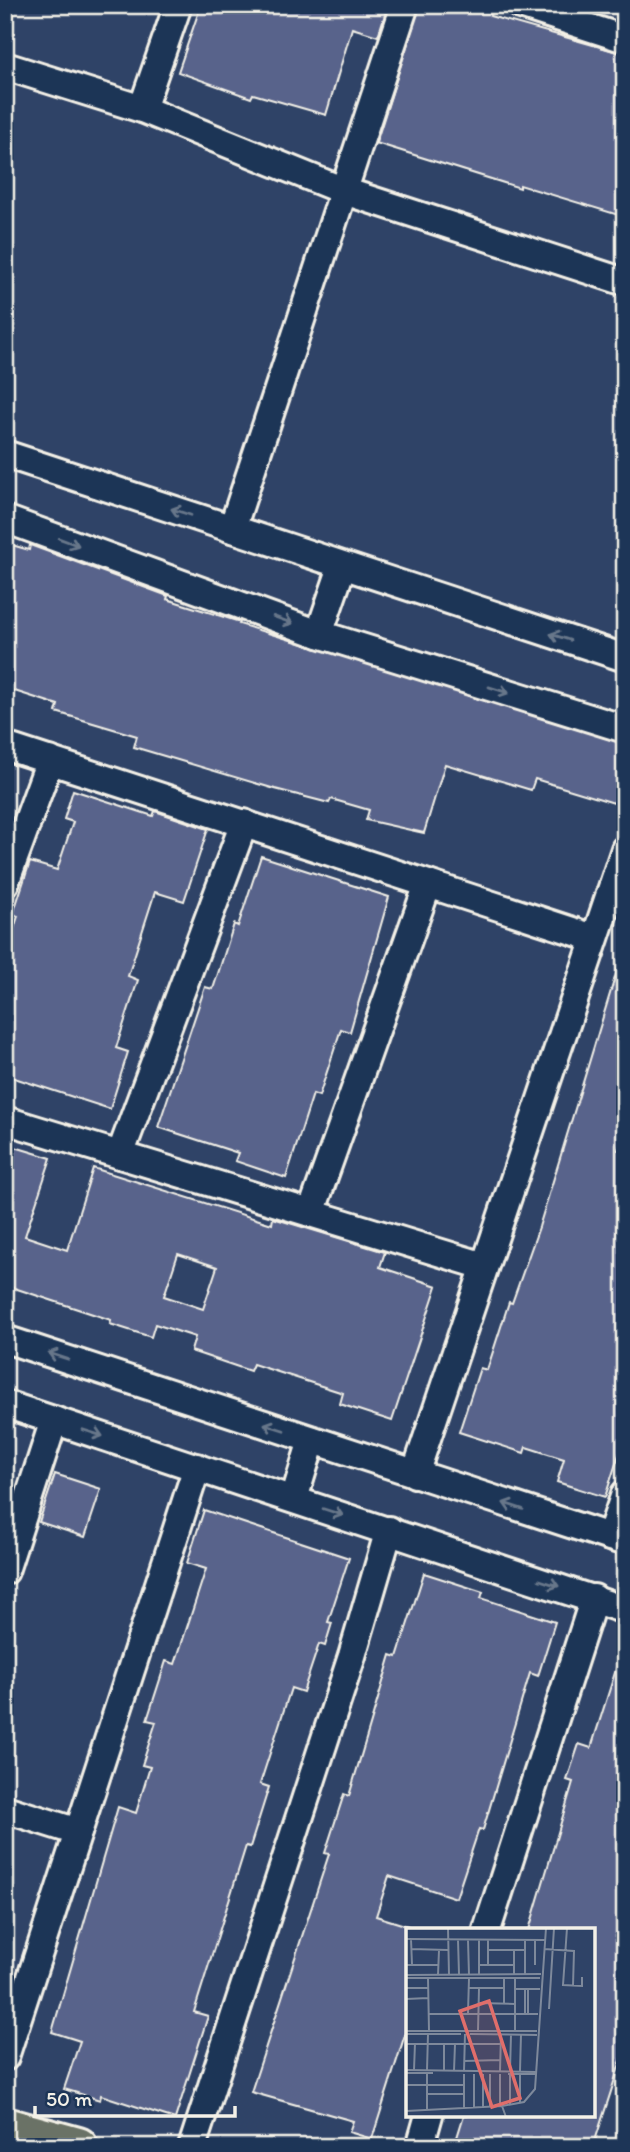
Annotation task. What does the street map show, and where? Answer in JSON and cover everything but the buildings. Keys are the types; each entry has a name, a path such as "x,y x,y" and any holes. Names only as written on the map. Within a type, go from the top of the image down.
{"highway":[{"path":"5,2127 78,2147"}],"street":[{"path":"142,109 178,5"},
{"path":"232,529 405,5"},
{"path":"520,5 590,16 625,39"},
{"path":"5,66 142,109 344,191 625,282"},
{"path":"5,454 625,658"},
{"path":"5,519 319,634 625,729"},
{"path":"319,634 342,567"},
{"path":"5,746 594,938"},
{"path":"5,883 50,760"},
{"path":"120,1155 244,823"},
{"path":"415,1474 625,849"},
{"path":"312,1213 428,884"},
{"path":"5,1120 484,1266"},
{"path":"5,1339 617,1540 625,1494"},
{"path":"5,1404 625,1610"},
{"path":"5,1571 54,1420"},
{"path":"295,1499 312,1440"},
{"path":"5,2057 197,1467"},
{"path":"192,2147 348,1669 389,1530"},
{"path":"488,1928 594,1598"},
{"path":"5,1809 78,1832"},
{"path":"420,2147 428,2117"}]}
